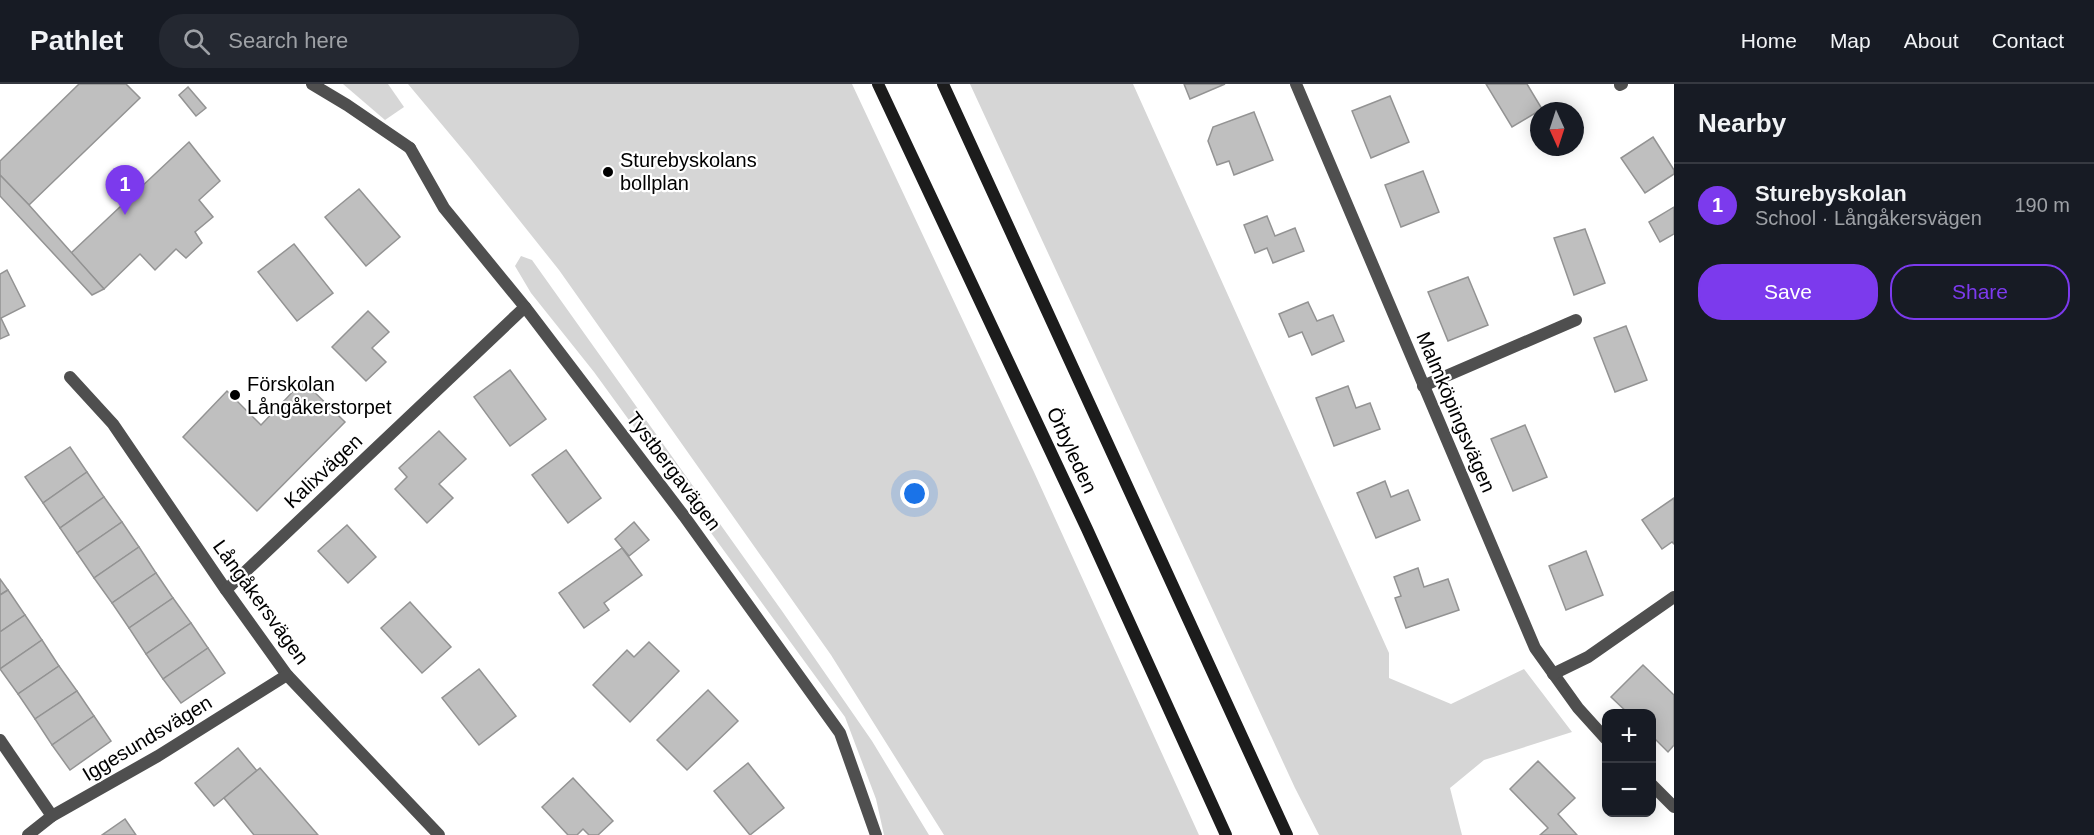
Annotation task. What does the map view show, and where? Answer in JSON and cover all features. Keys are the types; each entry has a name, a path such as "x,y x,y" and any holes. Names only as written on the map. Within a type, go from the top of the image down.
{"main road":[{"name":"Örbyleden","path":"879,84 1088,529 1226,835"},
{"name":"Örbyleden","path":"943,84 1287,835"}],"street":[{"name":"Tystbergavägen","path":"312,84 410,148 444,208 525,307 684,516 840,733 876,835"},
{"name":"Malmköpingsvägen","path":"1296,84 1535,648 1578,708 1602,735"},
{"name":"Kalixvägen","path":"226,590 525,307"},
{"path":"1423,386 1576,320"},
{"name":"Långåkersvägen","path":"70,376 113,424 287,675 439,835"},
{"path":"1553,674 1588,657 1674,597"},
{"name":"Iggesundsvägen","path":"28,835 52,816 158,756 287,675"},
{"path":"0,740 52,816"},
{"path":"1656,789 1674,807"}],"shaded area":[{"path":"343,84 388,84 404,107 385,120"},
{"path":"408,84 852,84 1034,472 1199,835 944,835 831,655 559,270"},
{"path":"970,84 1133,84 1389,653 1389,678 1451,704 1524,669 1572,732 1484,760 1450,788 1462,835 1319,835 1295,788"},
{"path":"521,256 532,260 782,611 872,741 929,835 884,835 876,799 845,717 594,372 531,293 515,266"}],"building":[{"path":"79,84 126,84 140,98 29,205 0,175 0,161"},
{"path":"1184,84 1225,84 1190,99"},
{"path":"1486,84 1527,84 1538,102 1530,102 1530,116 1512,127"},
{"path":"188,87 206,108 196,116 179,95"},
{"path":"1390,96 1409,142 1371,158 1352,111"},
{"path":"1254,112 1273,160 1234,175 1229,161 1217,165 1208,141 1213,127"},
{"path":"1653,137 1674,170 1674,174 1645,193 1621,158"},
{"path":"189,142 220,181 199,200 213,217 195,232 202,243 186,258 176,249 155,270 140,254 104,289 71,253"},
{"path":"1423,171 1439,212 1401,227 1385,185"},
{"path":"0,175 104,289 92,295 0,196"},
{"path":"359,189 400,237 366,266 325,217"},
{"path":"1674,207 1674,234 1660,242 1649,222"},
{"path":"1267,216 1275,236 1295,228 1304,251 1273,263 1267,248 1255,253 1244,225"},
{"path":"1585,229 1605,283 1574,295 1554,238"},
{"path":"294,244 333,293 297,321 258,272"},
{"path":"7,270 25,306 1,318 9,335 0,339 0,274"},
{"path":"1468,277 1488,325 1448,341 1428,292"},
{"path":"1308,302 1317,321 1333,315 1344,341 1312,355 1302,332 1289,337 1279,314"},
{"path":"368,311 389,332 372,348 386,362 366,381 332,347"},
{"path":"1626,326 1647,380 1615,392 1594,338"},
{"path":"510,370 546,419 510,446 474,397"},
{"path":"303,381 345,422 257,511 183,437 227,391 261,425"},
{"path":"1348,386 1356,408 1370,403 1380,429 1334,446 1316,398"},
{"path":"1525,425 1547,477 1513,491 1491,439"},
{"path":"439,431 466,459 439,484 453,498 427,523 395,489 407,477 399,468"},
{"path":"70,447 87,472 43,503 25,477"},
{"path":"566,450 601,498 568,523 532,475"},
{"path":"87,472 104,497 60,528 43,503"},
{"path":"1385,481 1391,497 1408,490 1420,520 1376,538 1357,493"},
{"path":"104,497 122,522 77,553 60,528"},
{"path":"1674,498 1674,544 1672,542 1662,549 1642,520"},
{"path":"122,522 139,547 94,578 77,553"},
{"path":"634,522 649,540 629,556 615,539"},
{"path":"347,525 376,557 348,583 318,551"},
{"path":"139,547 156,573 112,603 94,578"},
{"path":"622,548 642,575 604,603 609,610 584,628 559,593"},
{"path":"1586,551 1603,595 1566,610 1549,566"},
{"path":"1418,568 1424,587 1448,579 1459,610 1406,628 1395,598 1401,596 1394,577"},
{"path":"156,573 173,598 129,628 112,603"},
{"path":"0,579 8,590 0,595"},
{"path":"8,590 25,615 0,632 0,595"},
{"path":"173,598 191,623 146,654 129,628"},
{"path":"410,602 451,647 422,673 381,628"},
{"path":"25,615 42,640 0,669 0,632"},
{"path":"191,623 208,648 163,679 146,654"},
{"path":"42,640 59,666 18,694 0,669"},
{"path":"649,642 679,671 630,722 593,685 627,650 634,657"},
{"path":"208,648 225,673 181,703 163,679"},
{"path":"1643,665 1674,695 1674,745 1668,752 1656,740 1656,709 1624,709 1611,697"},
{"path":"59,666 77,691 35,719 18,694"},
{"path":"479,669 516,716 479,745 442,698"},
{"path":"708,690 738,721 687,770 657,740"},
{"path":"77,691 94,716 52,745 35,719"},
{"path":"94,716 111,741 70,770 52,745"},
{"path":"238,748 257,771 214,806 195,783"},
{"path":"1538,761 1575,798 1558,814 1577,835 1540,835 1548,828 1510,789"},
{"path":"748,763 784,808 750,835 714,791"},
{"path":"260,768 318,835 254,835 224,798"},
{"path":"573,778 613,821 598,835 589,835 583,829 577,835 568,835 542,807"},
{"path":"125,819 136,835 102,835"}],"place":[{"name":"Sturebyskolans bollplan","path":"608,172"},
{"name":"Sturebyskolan","path":"125,215"},
{"name":"Förskolan Långåkerstorpet","path":"235,395"}]}
